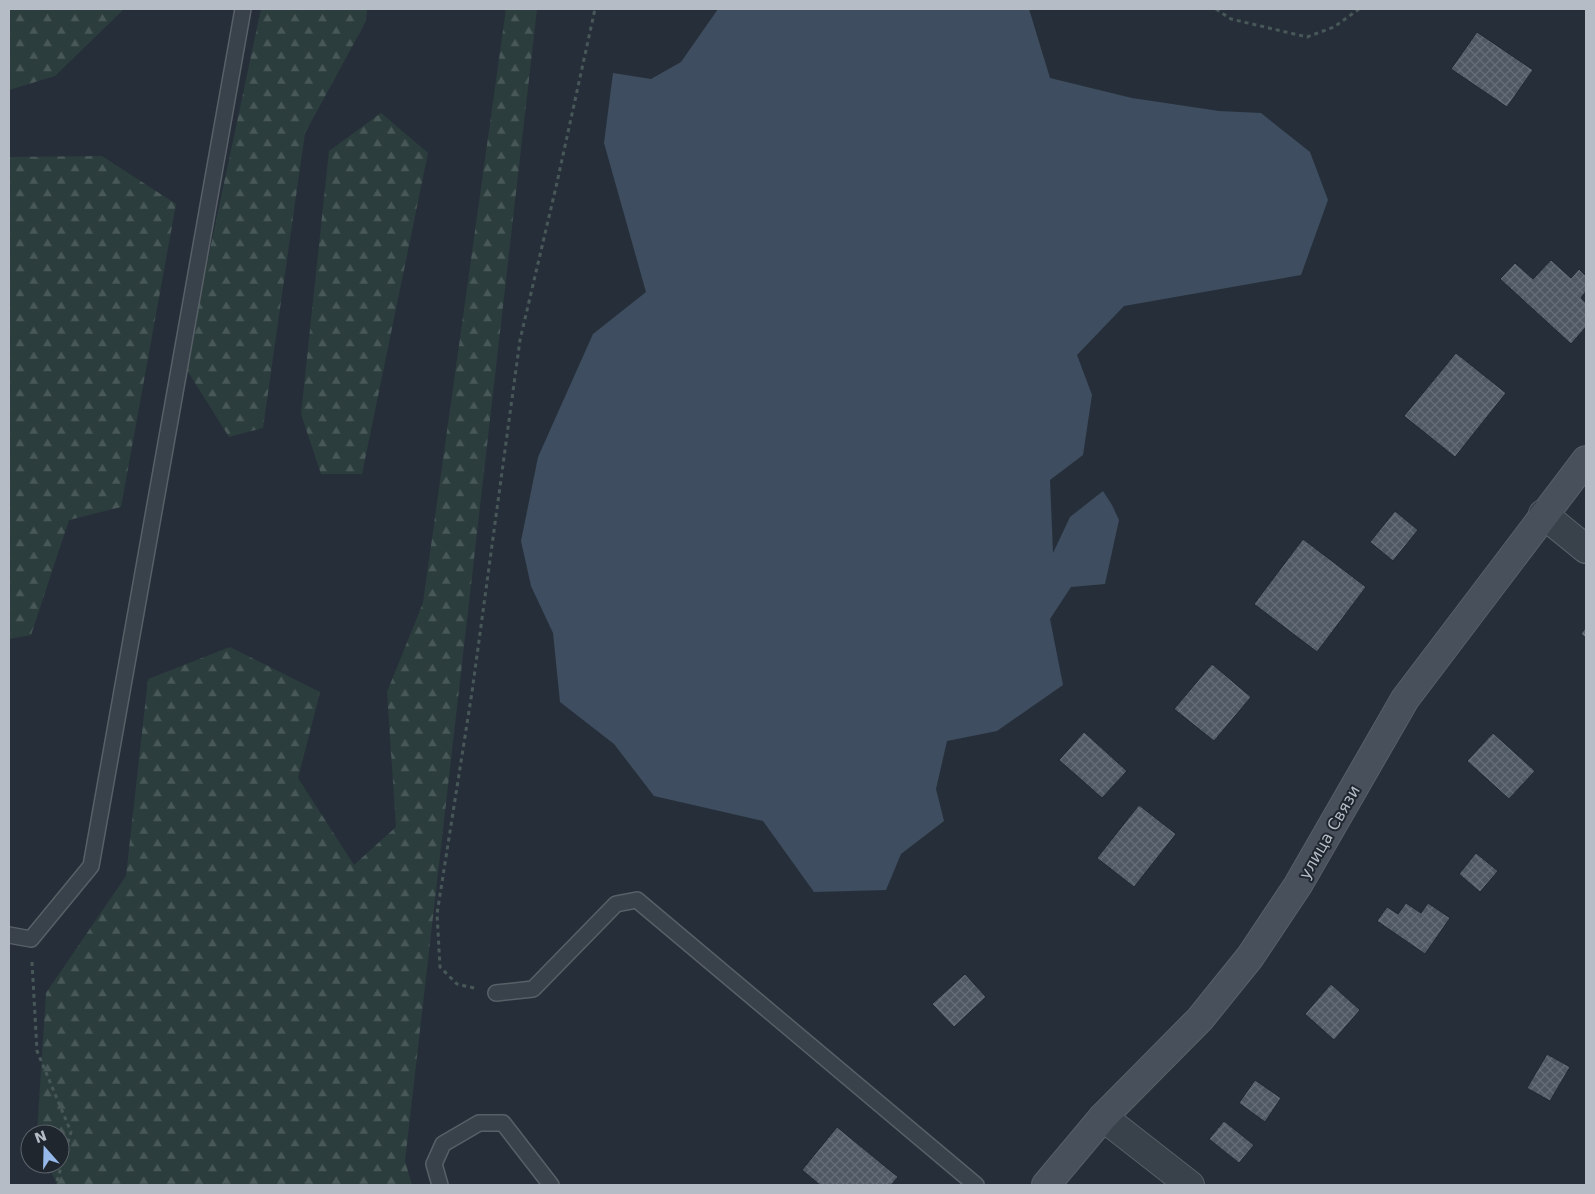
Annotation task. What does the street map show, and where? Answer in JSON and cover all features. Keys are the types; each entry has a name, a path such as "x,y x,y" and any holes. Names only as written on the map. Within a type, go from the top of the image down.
{"main road":[{"name":"улица Связи","path":"1046,1185 1103,1117 1200,1019 1250,957 1298,885 1405,699 1586,460"}],"street":[{"path":"1544,514 1586,549"},
{"path":"1103,1117 1190,1185"}],"lane":[{"path":"9,934 31,938 91,866 243,9"},
{"path":"496,993 533,989 616,904 637,900 976,1185"},
{"path":"440,1185 434,1164 443,1144 479,1123 503,1123 551,1185"}],"path":[{"path":"496,993 457,984 440,968 437,914 472,692 520,340 595,9"},
{"path":"1216,9 1231,19 1307,37 1334,27 1359,9"},
{"path":"31,938 37,1051 71,1132 56,1185"}],"green space":[{"path":"9,9 124,9 55,76 9,90"},
{"path":"261,9 367,9 366,21 305,133 263,428 229,437 185,367"},
{"path":"506,9 537,9 405,1161 412,1185 57,1185 52,1174 70,1174 70,1124 38,1124 46,993 126,876 148,679 230,647 320,692 298,778 354,865 396,827 387,692 423,603"},
{"path":"381,113 428,153 362,474 321,474 301,414 329,151"},
{"path":"102,156 176,204 121,507 69,520 31,635 9,639 9,157"}],"water":[{"path":"718,9 1029,9 1050,78 1132,98 1219,111 1261,113 1310,152 1328,200 1301,275 1124,306 1077,355 1092,395 1083,455 1050,480 1053,553 1070,517 1103,491 1119,520 1105,584 1071,587 1050,619 1063,685 997,731 947,741 936,789 944,821 901,854 886,890 814,892 763,821 654,796 614,744 560,702 553,633 531,586 521,541 538,457 593,334 646,292 604,143 613,73 651,79 681,62"}],"building":[{"path":"1477,32 1533,70 1507,107 1451,69"},
{"path":"1551,260 1571,278 1579,269 1586,276 1586,291 1581,298 1586,303 1586,327 1571,344 1500,279 1515,263 1533,279"},
{"path":"1456,353 1506,393 1455,457 1404,416"},
{"path":"1395,511 1418,530 1393,561 1370,542"},
{"path":"1303,539 1366,587 1317,652 1254,604"},
{"path":"1586,627 1586,638 1581,634"},
{"path":"1212,664 1251,697 1214,741 1174,709"},
{"path":"1084,732 1127,771 1102,798 1059,760"},
{"path":"1493,733 1535,771 1509,799 1467,761"},
{"path":"1139,805 1176,834 1134,887 1097,858"},
{"path":"1476,853 1498,871 1480,892 1459,874"},
{"path":"1406,903 1421,913 1428,903 1450,918 1425,954 1377,921 1387,907 1398,914"},
{"path":"965,974 986,997 954,1027 932,1004"},
{"path":"1331,984 1360,1010 1334,1040 1305,1014"},
{"path":"1547,1054 1570,1067 1550,1101 1527,1088"},
{"path":"1255,1080 1281,1098 1265,1122 1239,1103"},
{"path":"1224,1121 1254,1145 1239,1163 1209,1139"},
{"path":"837,1127 898,1177 891,1185 820,1185 802,1170"}]}
